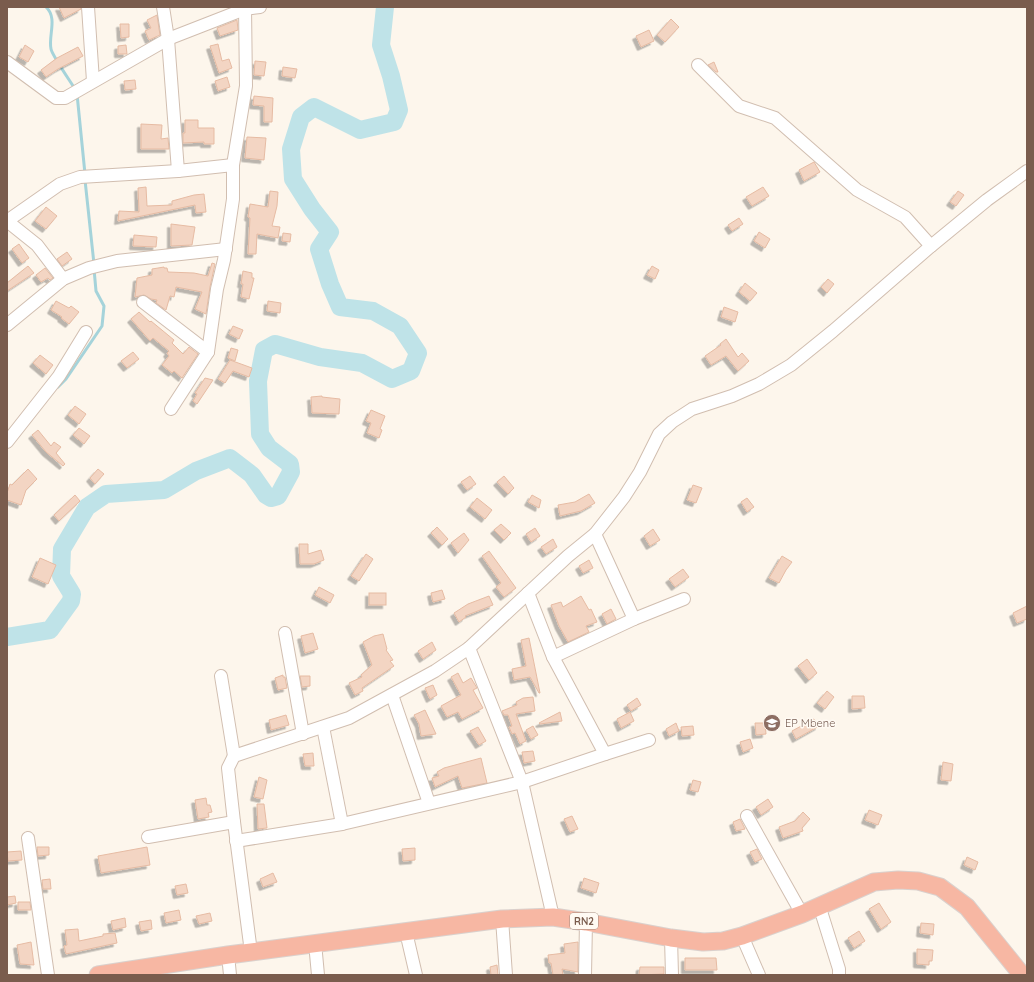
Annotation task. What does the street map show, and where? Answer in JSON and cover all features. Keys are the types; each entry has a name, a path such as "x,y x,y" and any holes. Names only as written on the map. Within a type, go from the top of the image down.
{"highway":[{"name":"RN2","path":"98,975 228,955 502,919 553,917 671,938 703,942 723,941 742,936 802,914 874,882 898,880 918,881 940,888 967,907 1022,975"}],"street":[{"path":"88,7 93,81"},
{"path":"163,7 168,39 178,171"},
{"path":"7,62 56,98 65,98 168,39 245,8 260,7"},
{"path":"171,409 208,352 217,289 226,249 233,199 233,165 246,86 245,8"},
{"path":"698,65 739,106 775,118 857,190 905,217 931,246"},
{"path":"63,279 37,245 7,221 60,184 83,177 178,171 233,165"},
{"path":"234,756 323,728 349,718 435,671 469,648 568,556 595,534 624,497 640,472 659,434 672,422 692,409 732,396 759,384 791,365 833,331 931,246 987,200 1027,171"},
{"path":"7,325 63,279 92,267 117,261 226,249"},
{"path":"143,302 208,352"},
{"path":"7,442 59,376 86,332"},
{"path":"595,534 634,619"},
{"path":"528,593 553,657 605,754"},
{"path":"553,657 634,619 684,599"},
{"path":"285,633 303,734"},
{"path":"469,648 522,782 553,917"},
{"path":"221,676 234,756 228,768 251,952"},
{"path":"392,695 429,804"},
{"path":"323,728 342,824"},
{"path":"236,841 342,824 522,782 649,740"},
{"path":"748,816 802,914"},
{"path":"148,837 234,822"},
{"path":"28,838 48,975"},
{"path":"820,905 839,969 839,975"},
{"path":"502,919 506,975"},
{"path":"585,975 586,922"},
{"path":"406,932 416,975"},
{"path":"742,936 759,975"},
{"path":"671,938 672,975"},
{"path":"315,943 318,975"},
{"path":"228,955 230,975"}],"building":[{"path":"59,7 81,7 81,9 64,18"},
{"path":"157,15 160,35 149,40 145,31 151,28 147,20"},
{"path":"671,19 679,27 665,42 657,35"},
{"path":"237,20 238,30 220,36 217,28"},
{"path":"120,24 129,24 129,37 121,38"},
{"path":"649,30 654,41 641,47 636,36"},
{"path":"218,44 222,61 229,59 232,68 219,73 210,46"},
{"path":"25,45 34,51 28,62 19,57"},
{"path":"126,45 127,54 118,54 118,46"},
{"path":"78,47 83,56 46,77 41,70 57,58"},
{"path":"255,61 266,62 264,76 254,75"},
{"path":"714,62 718,72 708,65"},
{"path":"283,67 297,69 295,78 282,76"},
{"path":"227,77 230,87 218,91 215,81"},
{"path":"135,80 136,89 125,90 124,81"},
{"path":"254,96 273,98 272,122 264,122 264,106 253,105"},
{"path":"185,120 198,120 198,128 214,128 214,144 204,144 204,142 183,143"},
{"path":"141,124 162,125 161,139 168,138 169,149 141,149"},
{"path":"247,137 266,138 264,160 245,158"},
{"path":"814,162 820,172 804,181 799,170"},
{"path":"146,187 147,206 172,205 172,201 204,194 206,212 196,213 195,205 118,221 119,211 139,212 138,188"},
{"path":"763,187 769,196 752,206 746,197"},
{"path":"270,191 278,192 277,206 272,226 280,227 278,238 257,234 256,254 248,254 250,218 248,217 250,204 268,207"},
{"path":"958,191 964,195 956,206 950,202"},
{"path":"46,207 57,216 46,229 35,221"},
{"path":"739,218 743,224 732,231 728,225"},
{"path":"171,224 195,227 192,245 171,246"},
{"path":"759,232 770,239 765,248 754,241"},
{"path":"283,233 291,234 290,242 282,241"},
{"path":"134,235 157,237 156,247 133,246"},
{"path":"19,244 29,258 22,263 12,249"},
{"path":"67,252 72,259 62,266 57,259"},
{"path":"212,263 215,264 206,314 195,309 202,292 176,287 174,297 170,296 166,310 156,303 157,300 151,299 144,295 135,297 137,278 152,275 152,269 164,267 167,268 168,272 194,273 208,276"},
{"path":"28,266 34,273 7,291 7,283"},
{"path":"652,266 659,270 655,279 647,275"},
{"path":"45,268 53,278 50,280 48,278 41,282 36,275"},
{"path":"243,271 252,273 252,278 254,278 249,299 241,297"},
{"path":"828,279 834,284 827,293 821,287"},
{"path":"745,283 757,293 750,301 739,292"},
{"path":"56,301 69,308 71,306 79,312 69,324 61,318 62,317 51,310"},
{"path":"268,301 281,303 280,313 267,311"},
{"path":"724,307 738,312 735,322 721,317"},
{"path":"139,312 174,340 172,343 183,354 189,347 198,354 182,378 174,371 172,373 162,365 169,356 167,353 169,351 153,338 150,341 131,319"},
{"path":"233,326 243,330 239,339 229,334"},
{"path":"726,339 738,357 742,353 749,361 738,371 726,356 711,365 705,356 721,345 720,344"},
{"path":"231,348 238,350 235,361 228,358"},
{"path":"133,352 139,359 127,368 121,361"},
{"path":"40,355 53,365 46,374 33,363"},
{"path":"230,360 252,368 249,377 233,371 225,383 218,379"},
{"path":"205,378 213,380 197,404 193,401 197,394 195,393"},
{"path":"322,396 340,399 339,414 312,413 311,397"},
{"path":"75,406 86,414 79,424 68,415"},
{"path":"371,410 385,416 380,429 382,430 379,438 367,433 371,423 366,421"},
{"path":"79,428 90,436 84,444 73,435"},
{"path":"38,430 51,446 54,442 61,447 56,453 65,464 63,466 46,452 32,435"},
{"path":"28,469 37,479 26,490 21,505 7,500 7,493 10,484 12,485"},
{"path":"98,469 104,474 95,484 90,478"},
{"path":"470,476 476,484 467,490 461,482"},
{"path":"504,476 514,488 508,494 497,482"},
{"path":"693,485 702,488 696,503 687,500"},
{"path":"589,494 595,503 581,511 560,516 558,505 575,502"},
{"path":"75,495 80,501 59,521 54,515"},
{"path":"532,495 541,500 539,508 528,502"},
{"path":"477,498 492,510 485,519 470,507"},
{"path":"747,498 754,507 747,512 741,502"},
{"path":"501,524 511,533 504,540 494,530"},
{"path":"437,527 448,539 442,545 431,533"},
{"path":"535,528 540,536 531,542 526,534"},
{"path":"653,529 660,540 650,546 644,536"},
{"path":"464,533 469,540 458,553 451,543"},
{"path":"553,539 557,547 546,554 541,547"},
{"path":"299,544 308,544 308,554 321,550 324,560 314,564 300,564"},
{"path":"489,551 516,588 504,597 496,587 501,583 482,556"},
{"path":"366,554 373,559 359,581 351,576"},
{"path":"782,556 792,562 779,583 769,578"},
{"path":"40,558 56,565 48,584 32,577"},
{"path":"589,560 593,568 583,573 579,566"},
{"path":"683,569 689,577 675,587 669,579"},
{"path":"319,587 334,595 330,603 315,595"},
{"path":"442,590 445,599 433,602 431,593"},
{"path":"369,593 386,593 386,605 369,605"},
{"path":"489,596 493,605 465,616 466,617 459,622 454,613 468,604"},
{"path":"581,596 589,610 591,609 597,622 586,626 589,632 568,642 559,626 551,605 561,602 563,607"},
{"path":"1027,606 1027,619 1017,623 1013,613"},
{"path":"611,609 616,619 607,624 602,614"},
{"path":"313,633 318,649 305,653 301,636"},
{"path":"383,634 386,650 393,660 390,661 394,666 362,688 363,691 355,695 349,683 362,677 361,675 372,665 363,642 374,636"},
{"path":"529,638 540,693 530,677 514,680 512,669 526,666 521,640"},
{"path":"432,642 436,650 423,659 418,651"},
{"path":"807,659 817,673 809,680 798,666"},
{"path":"458,673 463,683 471,678 477,688 473,690 483,708 462,719 458,712 447,717 441,706 461,695 451,677"},
{"path":"283,675 283,677 285,677 287,688 278,690 275,678"},
{"path":"300,676 310,676 310,686 302,687"},
{"path":"433,685 437,695 430,699 425,688"},
{"path":"827,691 834,697 825,709 817,703"},
{"path":"852,696 864,696 865,708 852,709"},
{"path":"533,697 535,711 516,714 526,741 520,744 515,733 512,734 509,727 512,726 508,715 504,715 502,711 517,705 516,702 523,698"},
{"path":"637,698 641,705 631,711 627,705"},
{"path":"425,710 436,734 421,736 419,724 414,715"},
{"path":"560,712 562,721 539,723"},
{"path":"630,712 634,721 621,728 617,719"},
{"path":"286,715 289,725 271,730 269,720"},
{"path":"814,719 819,726 796,739 792,731"},
{"path":"676,723 679,731 669,736 666,729"},
{"path":"755,723 765,723 766,734 756,735"},
{"path":"533,726 538,735 531,739 526,730"},
{"path":"693,726 694,735 682,736 681,727"},
{"path":"478,727 486,741 479,745 470,731"},
{"path":"750,739 753,748 743,752 740,742"},
{"path":"533,751 535,761 524,763 522,752"},
{"path":"313,753 314,766 305,766 303,754"},
{"path":"481,758 487,783 462,788 458,776 435,787 432,778 439,776 437,772 444,768"},
{"path":"943,762 953,764 951,781 941,780"},
{"path":"259,777 267,780 263,799 254,797"},
{"path":"693,780 701,782 698,792 690,790"},
{"path":"206,798 207,805 210,805 212,812 208,813 209,817 198,819 195,800"},
{"path":"768,799 773,807 761,815 756,807"},
{"path":"257,804 264,804 267,828 258,829"},
{"path":"869,810 882,815 878,825 865,820"},
{"path":"803,812 810,819 802,828 803,831 783,838 779,827 795,821"},
{"path":"572,816 578,829 570,832 564,819"},
{"path":"740,819 745,829 736,831 733,822"},
{"path":"37,847 49,847 49,855 38,856"},
{"path":"147,847 150,865 101,873 98,856"},
{"path":"415,848 415,860 403,861 402,849"},
{"path":"757,849 762,859 755,862 750,852"},
{"path":"21,851 22,860 8,861 7,852"},
{"path":"967,857 978,862 975,870 964,865"},
{"path":"273,873 277,882 263,887 260,879"},
{"path":"584,878 599,883 596,893 581,888"},
{"path":"50,879 51,889 43,889 42,880"},
{"path":"186,884 188,893 177,895 175,886"},
{"path":"15,896 16,903 7,905 7,897"},
{"path":"18,902 30,902 31,910 18,910"},
{"path":"879,903 891,922 881,929 869,909"},
{"path":"179,910 181,920 166,923 164,913"},
{"path":"210,913 212,921 199,924 196,916"},
{"path":"125,918 126,927 113,930 111,921"},
{"path":"151,920 152,929 141,931 139,922"},
{"path":"921,923 934,924 933,935 920,933"},
{"path":"78,929 79,941 103,936 103,934 115,933 117,943 66,954 64,946 67,945 65,930"},
{"path":"859,931 865,941 854,948 848,938"},
{"path":"31,942 34,965 20,964 17,945"},
{"path":"578,942 578,972 562,969 563,975 553,975 548,955 565,953 564,944"},
{"path":"917,949 933,950 932,961 929,961 929,965 917,964"},
{"path":"685,958 716,958 717,970 685,970"},
{"path":"497,965 498,975 491,975 490,967"},
{"path":"640,967 664,967 664,974 639,975"}],"waterway":[{"path":"46,7 50,11 52,22 50,44 52,52 75,89"},
{"path":"7,637 50,630 71,601 72,594 61,576 62,549 87,507 106,494 164,490 196,471 230,458 252,475 266,495 271,498 278,496 291,472 290,464 269,448 260,434 258,381 264,350 275,344 320,357 362,363 392,379 411,371 418,353 400,326 373,311 340,307 330,284 319,249 330,232 312,209 293,179 291,149 301,117 314,107 360,130 394,122 399,110 391,76 381,45 385,7"},
{"path":"77,94 85,174"},
{"path":"85,180 94,264"},
{"path":"58,387 66,379 102,326 104,306 96,291 94,269"}],"place":[{"name":"EP Mbene","path":"772,723"}]}
